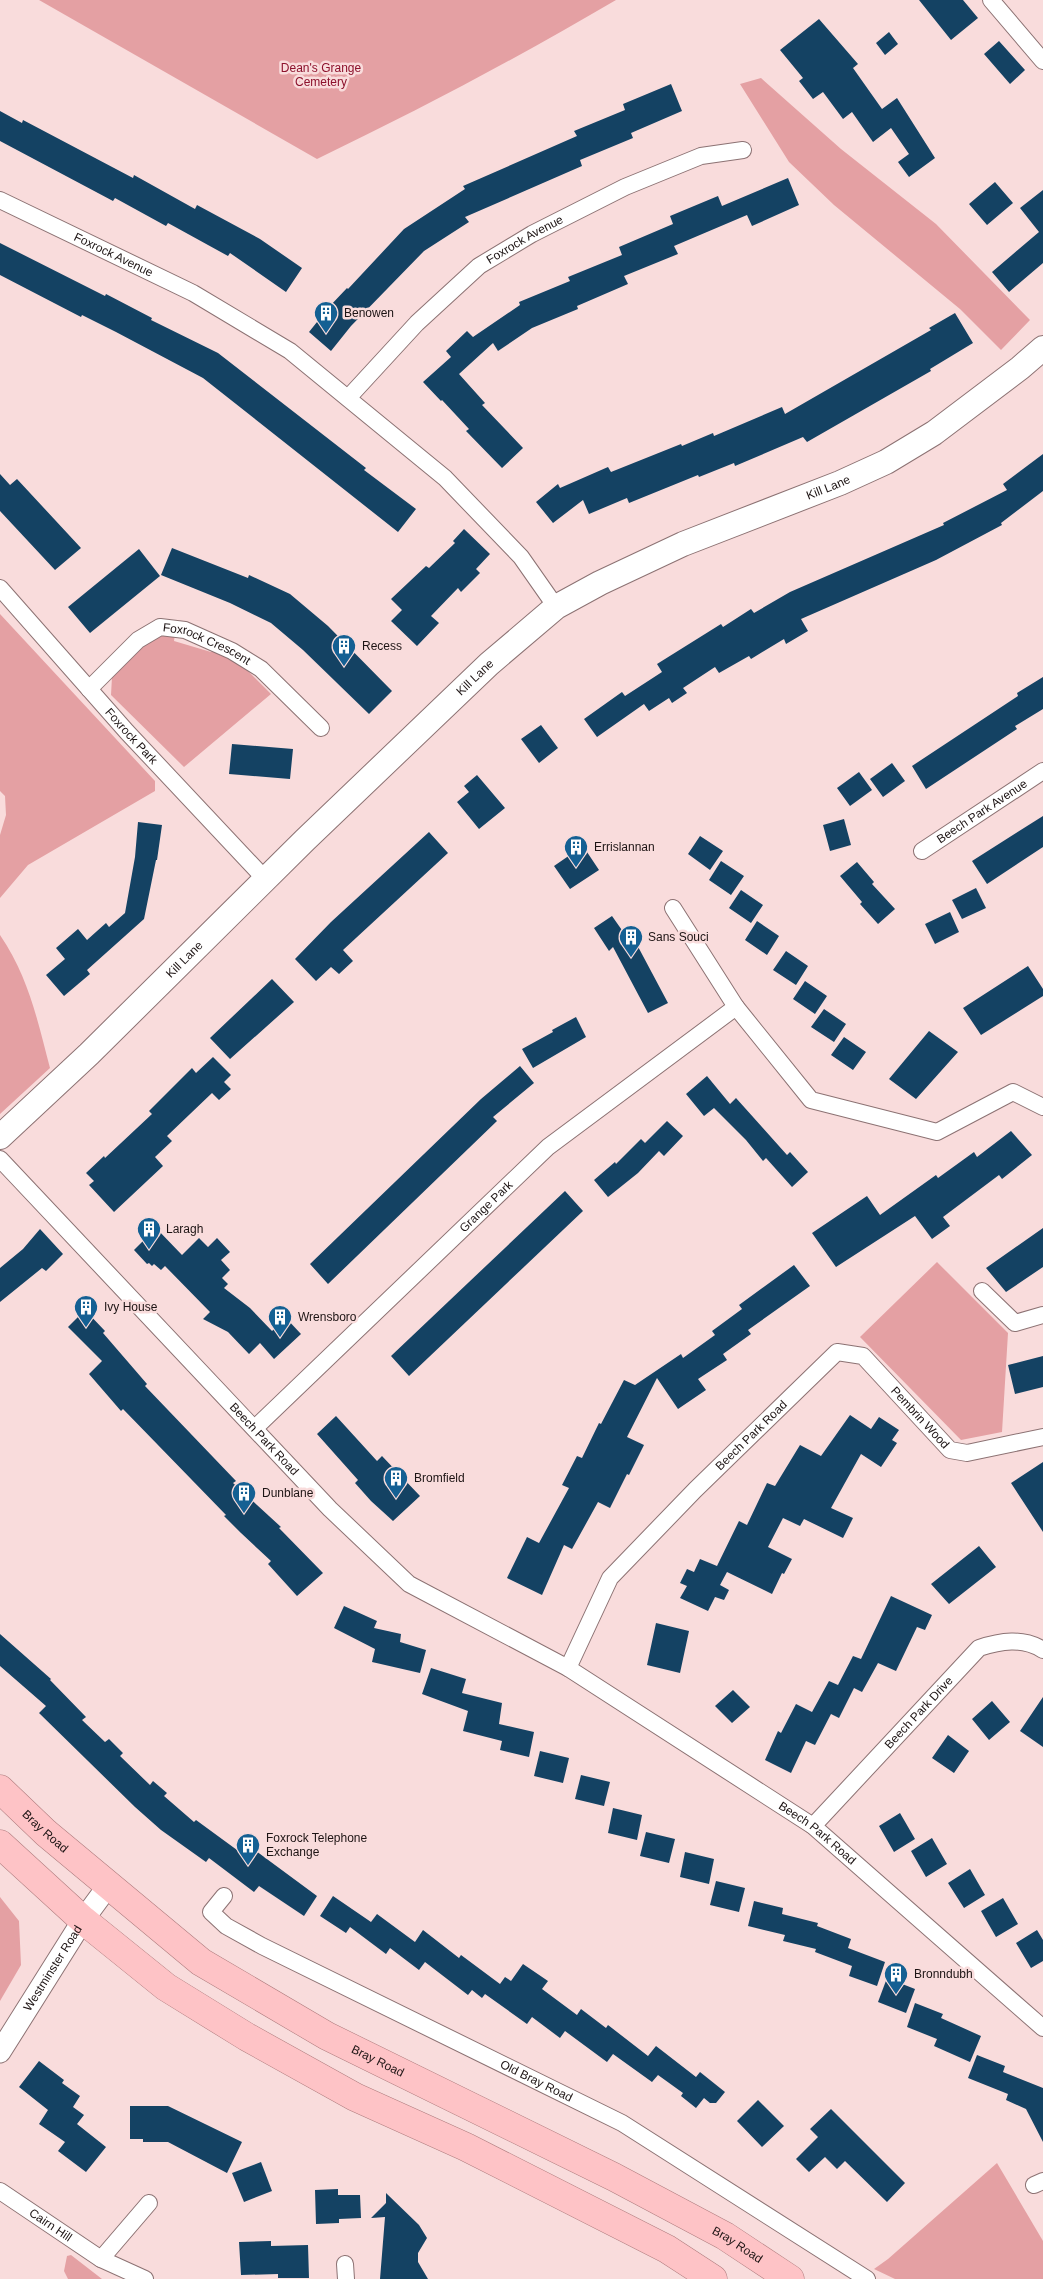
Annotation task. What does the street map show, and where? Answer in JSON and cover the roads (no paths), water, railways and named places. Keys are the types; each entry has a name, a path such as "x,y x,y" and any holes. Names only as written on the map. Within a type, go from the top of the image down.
{"highway":[{"name":"Bray Road","path":"0,1789 108,1886 201,1962 327,2036 614,2177 725,2236 790,2279"},
{"path":"0,1844 83,1920 166,1987 247,2037 355,2097 466,2147 667,2249 713,2279"}],"main road":[{"name":"Kill Lane","path":"0,1137 89,1054 489,664 556,607 600,582 683,544 840,483 886,462 934,433 1020,368 1043,348"}],"street":[{"path":"991,0 1043,61"},
{"name":"Foxrock Avenue","path":"348,398 417,323 479,266 532,234 626,187 702,156 743,150"},
{"name":"Foxrock Avenue","path":"0,200 193,293 290,351 445,478 520,558 556,607"},
{"name":"Foxrock Park","path":"0,588 127,732 266,880"},
{"name":"Foxrock Crescent","path":"89,689 138,640 152,631 160,627 185,630 232,651 261,669 321,728"},
{"name":"Beech Park Avenue","path":"922,850 1043,771"},
{"path":"673,908 736,1008 810,1100 937,1132 1013,1092 1043,1107"},
{"name":"Grange Park","path":"255,1428 548,1147 736,1008"},
{"name":"Beech Park Road","path":"0,1159 330,1509 409,1584 568,1668 813,1826 1043,2028"},
{"path":"982,1291 1015,1323 1043,1315"},
{"name":"Beech Park Road","path":"568,1668 610,1578 695,1490 837,1352"},
{"name":"Pembrin Wood","path":"837,1352 863,1356 950,1450 967,1453 1043,1437"},
{"name":"Beech Park Drive","path":"813,1826 979,1648 997,1642 1012,1640 1043,1650"},
{"name":"Westminster Road","path":"0,2052 83,1920 108,1886"},
{"name":"Old Bray Road","path":"224,1896 211,1912 226,1926 262,1946 622,2123 867,2279"},
{"name":"Cairn Hill","path":"0,2191 101,2259 145,2279"},
{"path":"101,2259 149,2202"}],"place":[{"name":"Benowen","path":"326,334"},
{"name":"Recess","path":"344,667"},
{"name":"Errislannan","path":"576,868"},
{"name":"Sans Souci","path":"631,958"},
{"name":"Laragh","path":"149,1250"},
{"name":"Ivy House","path":"86,1328"},
{"name":"Wrensboro","path":"280,1338"},
{"name":"Bromfield","path":"396,1499"},
{"name":"Dunblane","path":"244,1514"},
{"name":"Foxrock Telephone Exchange","path":"248,1866"},
{"name":"Bronndubh","path":"896,1995"}],"park label":[{"name":"Dean's Grange Cemetery","path":"321,75"}]}
